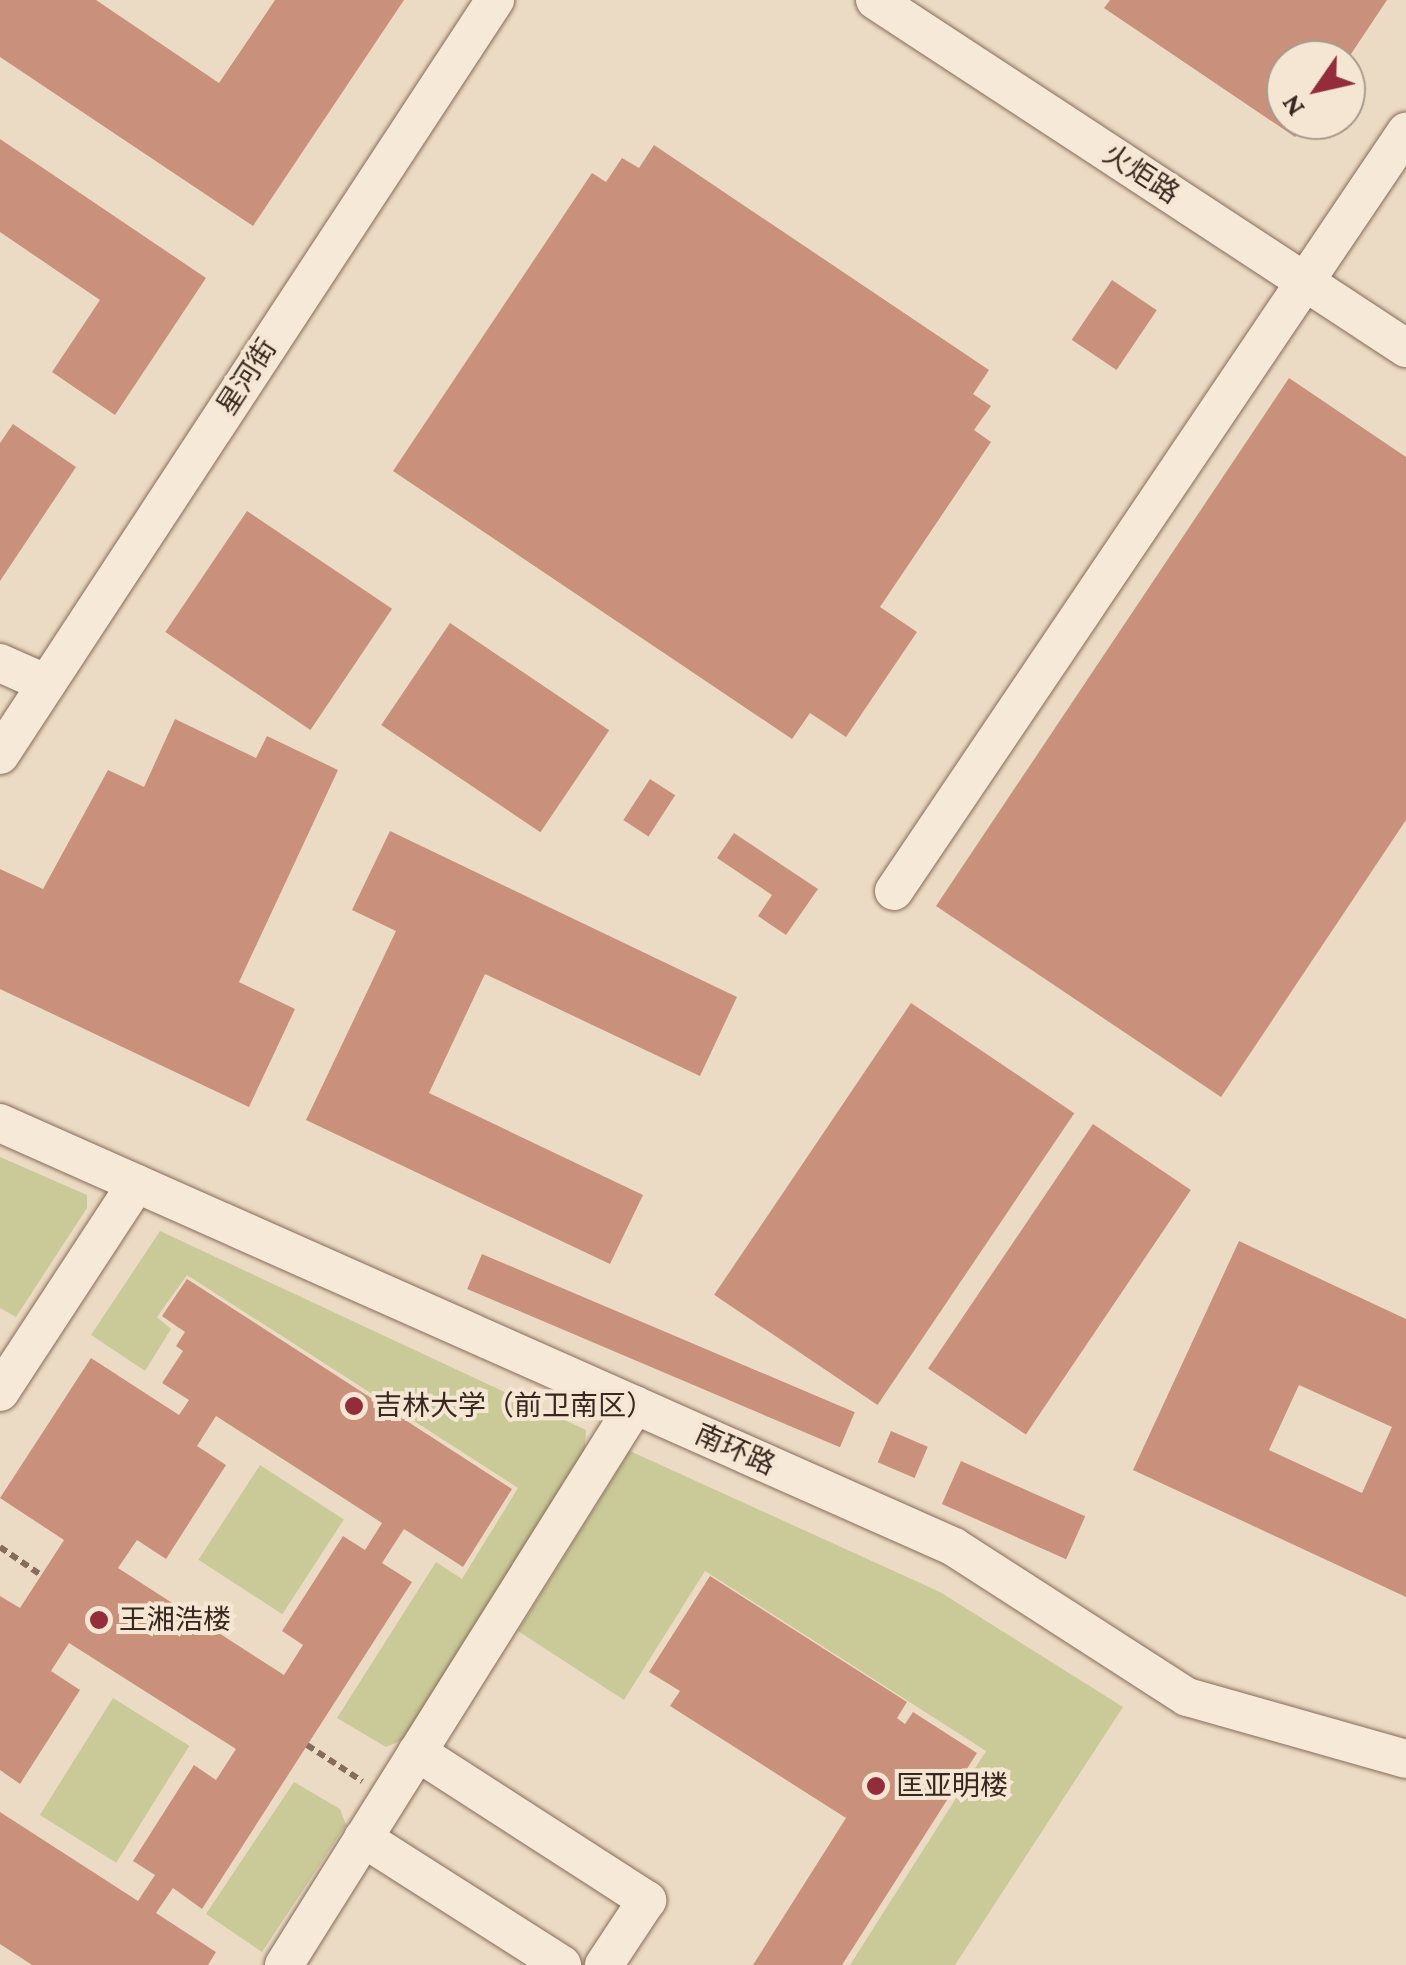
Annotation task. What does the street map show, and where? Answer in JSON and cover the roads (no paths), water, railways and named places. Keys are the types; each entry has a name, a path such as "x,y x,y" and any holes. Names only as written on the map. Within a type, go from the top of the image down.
{"street":[{"name":"星河街","path":"0,755 495,0"},
{"name":"火炬路","path":"875,0 1406,348"},
{"path":"894,891 1308,283 1406,132"},
{"path":"0,663 44,683"},
{"name":"南环路","path":"0,1123 954,1547 1187,1698 1406,1759"},
{"path":"0,1392 136,1184"},
{"path":"284,1965 634,1405"},
{"path":"417,1752 647,1900 604,1965"},
{"path":"363,1838 562,1965"}],"place":[{"name":"吉林大学（前卫南区）","path":"354,1406"},
{"name":"王湘浩楼","path":"99,1620"},
{"name":"匡亚明楼","path":"876,1786"}]}
